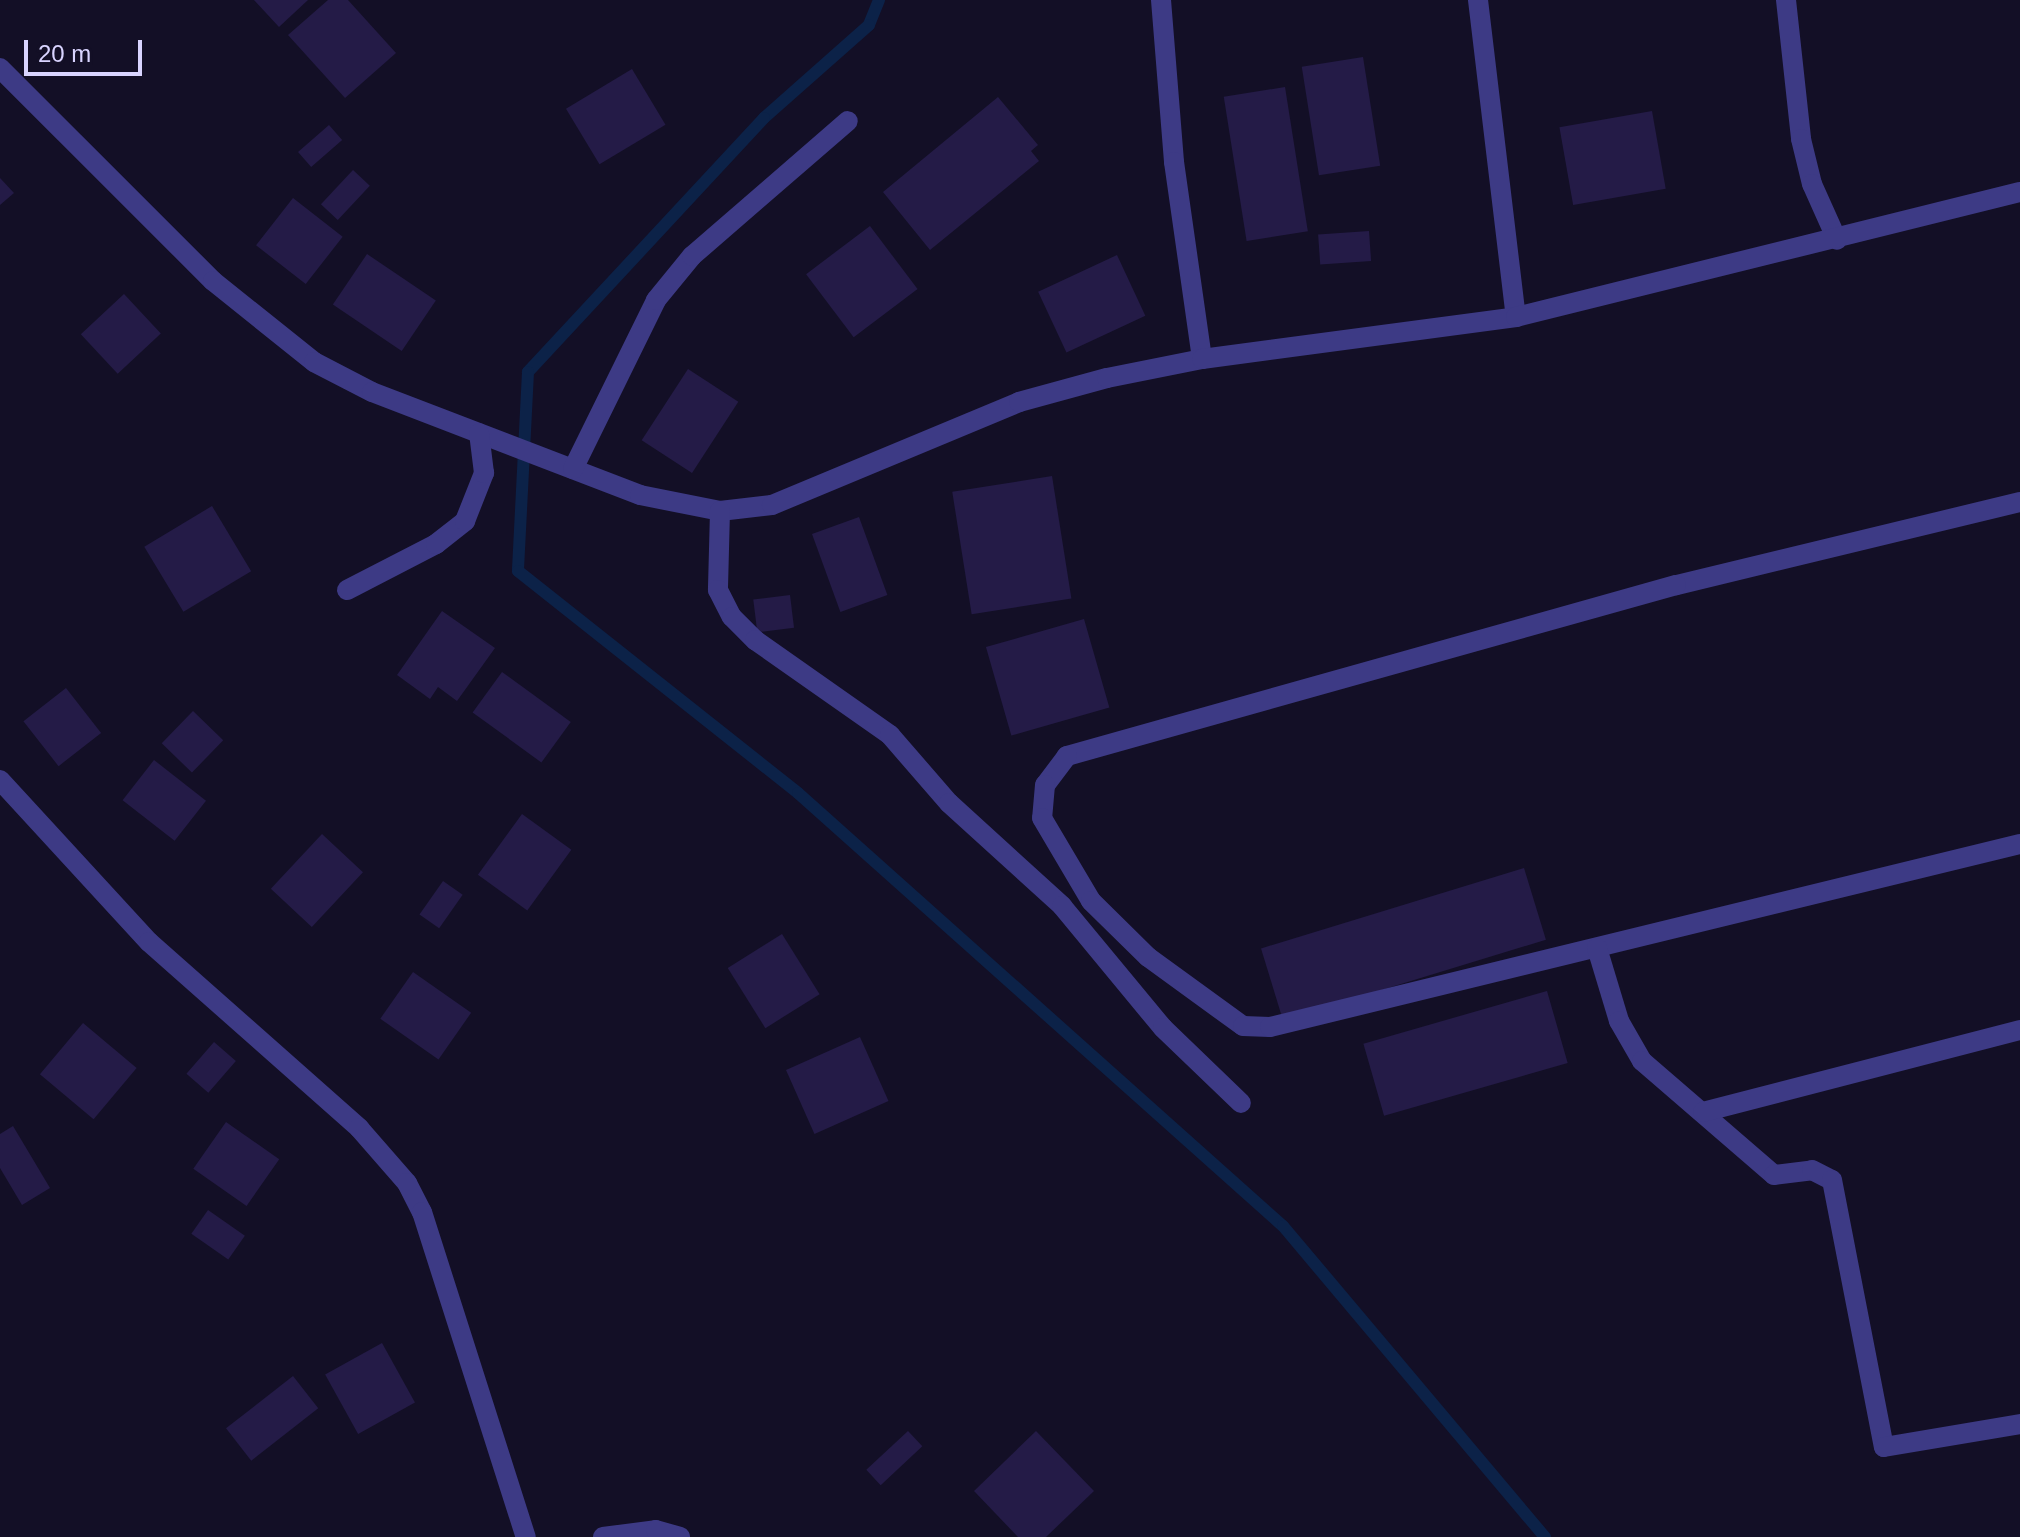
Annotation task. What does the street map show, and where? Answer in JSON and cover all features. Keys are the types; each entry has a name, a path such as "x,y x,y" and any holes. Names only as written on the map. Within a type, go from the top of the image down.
{"street":[{"path":"1161,0 1176,177 1202,359"},
{"path":"1478,0 1516,317"},
{"path":"1786,0 1801,139 1812,184 1837,240"},
{"path":"0,68 267,329 372,392 640,495 720,511 772,505 1019,402 1202,359 1516,317 1837,240 2020,192"},
{"path":"573,469 656,300 692,256 848,121"},
{"path":"347,590 436,544 465,521 484,473 479,433"},
{"path":"2020,502 1676,585 1184,720 1067,756 1045,785 1042,818 1091,901 1148,957 1243,1026 1270,1027 2020,844"},
{"path":"720,511 718,590 732,617 755,640 890,735 949,803 1062,906 1163,1028 1241,1103"},
{"path":"0,780 149,942 359,1128 407,1183 422,1212 526,1537"},
{"path":"1597,948 1619,1021 1642,1061 1774,1175 1812,1170 1832,1180 1884,1447 2020,1424"},
{"path":"1703,1112 2020,1030"},
{"path":"603,1537 656,1530 680,1537"}],"building":[{"path":"254,0 308,0 279,27"},
{"path":"328,0 348,0 396,53 345,98 288,35"},
{"path":"1363,57 1380,166 1319,175 1302,67"},
{"path":"632,69 665,125 599,164 566,109"},
{"path":"1285,87 1308,231 1247,241 1224,97"},
{"path":"998,97 1038,145 1031,151 1039,161 930,250 883,192"},
{"path":"1652,111 1666,189 1573,205 1559,127"},
{"path":"329,125 342,140 311,167 298,152"},
{"path":"353,170 370,186 338,220 321,204"},
{"path":"0,178 14,193 0,205"},
{"path":"293,198 343,237 306,284 256,245"},
{"path":"870,226 918,289 854,337 806,274"},
{"path":"1369,231 1371,261 1320,264 1318,235"},
{"path":"367,254 436,300 402,351 333,305"},
{"path":"1117,255 1145,316 1066,352 1038,292"},
{"path":"124,294 161,333 118,374 81,334"},
{"path":"688,369 738,402 692,473 642,440"},
{"path":"1052,476 1071,598 972,614 952,492"},
{"path":"212,506 251,571 183,612 144,547"},
{"path":"859,517 887,595 840,612 812,534"},
{"path":"790,595 794,628 757,632 753,600"},
{"path":"442,611 495,648 457,701 438,687 430,699 397,675"},
{"path":"1084,619 1109,707 1011,736 986,647"},
{"path":"502,672 571,722 541,762 473,712"},
{"path":"66,688 101,733 59,766 23,721"},
{"path":"193,711 223,740 192,773 162,743"},
{"path":"154,760 206,801 175,841 123,800"},
{"path":"522,814 571,850 527,911 478,875"},
{"path":"322,834 363,872 312,927 271,889"},
{"path":"1524,868 1546,940 1283,1020 1261,948"},
{"path":"443,881 463,895 439,928 419,915"},
{"path":"782,934 820,994 765,1028 728,968"},
{"path":"413,972 471,1013 438,1059 380,1019"},
{"path":"1547,991 1568,1063 1384,1116 1363,1044"},
{"path":"83,1023 137,1068 94,1119 40,1074"},
{"path":"860,1037 888,1101 814,1134 786,1070"},
{"path":"214,1042 236,1061 208,1093 186,1074"},
{"path":"226,1122 279,1159 247,1206 193,1169"},
{"path":"13,1126 50,1188 22,1205 0,1168 0,1134"},
{"path":"208,1210 245,1236 228,1260 191,1234"},
{"path":"382,1343 415,1402 358,1434 325,1375"},
{"path":"293,1376 318,1408 251,1461 226,1428"},
{"path":"908,1431 922,1446 881,1485 866,1470"},
{"path":"1036,1431 1094,1491 1046,1537 1018,1537 974,1491"}],"waterway":[{"path":"879,0 869,25 764,118 528,372 518,571 798,793 1283,1226 1545,1537"}]}
